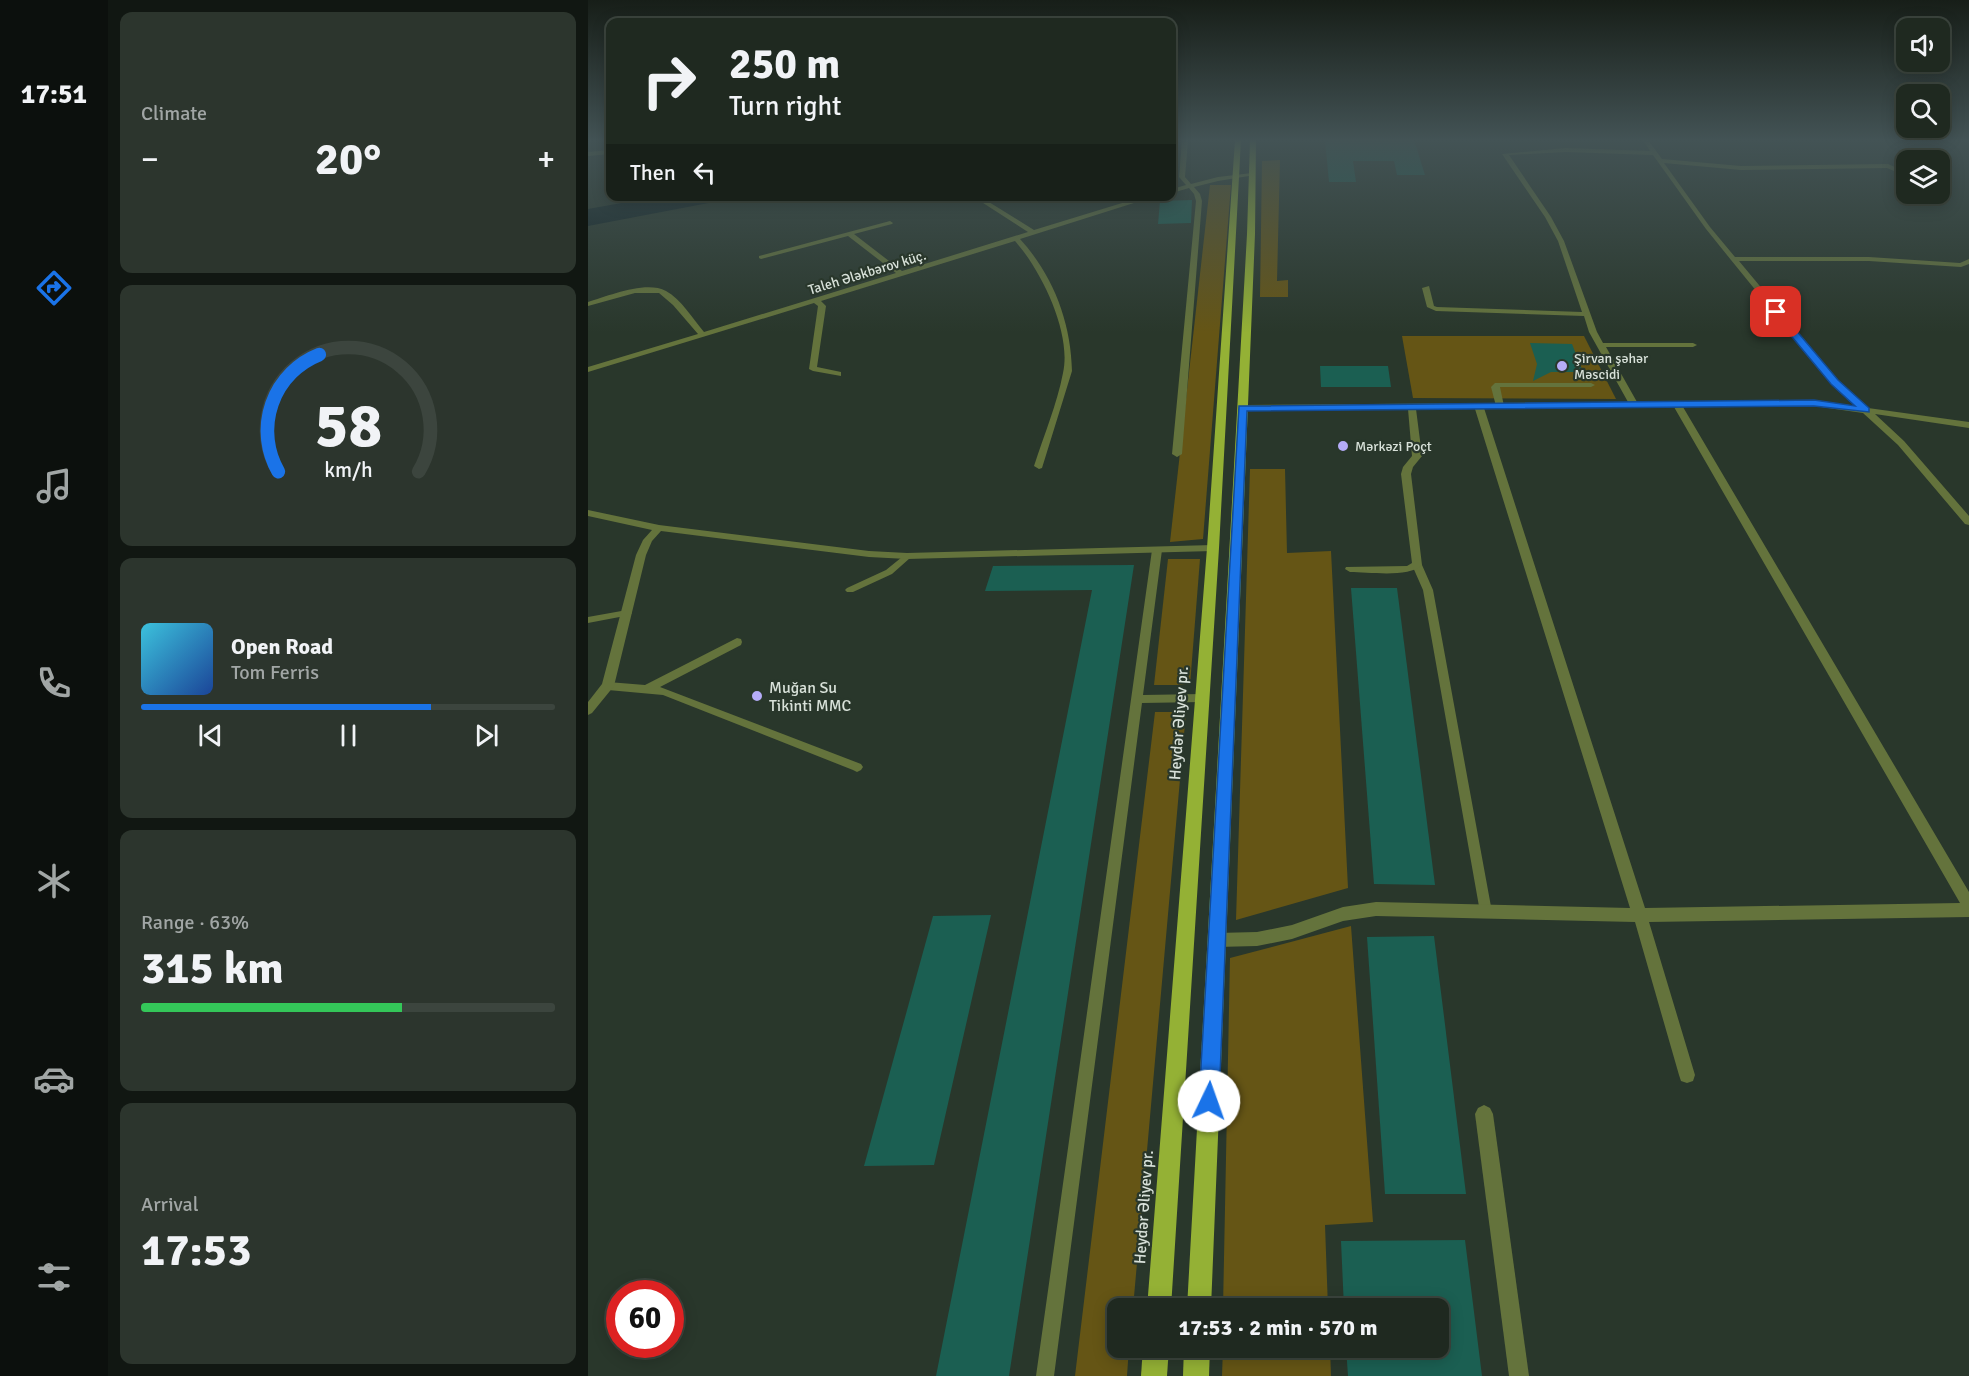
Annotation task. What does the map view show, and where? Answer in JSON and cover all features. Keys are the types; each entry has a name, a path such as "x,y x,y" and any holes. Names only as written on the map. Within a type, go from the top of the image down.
{"main road":[{"name":"Heydər Əliyev pr.","path":"1160,1298 1213,548 1242,204"},
{"name":"Heydər Əliyev pr.","path":"1199,1298 1242,408 1244,204"},
{"path":"1154,1376 1155,1358"},
{"path":"1196,1376 1197,1358"}],"street":[{"path":"989,204 1034,232"},
{"name":"Taleh Ələkbərov küç.","path":"588,370 1125,204"},
{"path":"1177,454 1199,204"},
{"path":"1539,204 1560,241 1585,314 1634,405"},
{"path":"1693,204 1733,259 1835,382 1901,443 1969,522"},
{"path":"761,257 890,223"},
{"path":"850,234 903,274"},
{"path":"1016,238 1030,252 1046,278 1067,342 1069,356 1068,371 1039,466"},
{"path":"1733,259 1869,260 1961,265 1969,269"},
{"path":"1961,265 1969,261"},
{"path":"1426,288 1431,307 1436,309 1585,314"},
{"path":"588,304 652,289 663,291 702,334"},
{"path":"816,300 822,306 813,369 838,374"},
{"path":"1600,345 1693,345"},
{"path":"1242,408 1814,403 1969,425"},
{"path":"1217,940 1257,939 1292,933 1343,914 1376,909 1640,915 1969,908 1677,404"},
{"path":"1350,569 1408,569 1417,565 1406,474 1408,467 1418,456 1412,407"},
{"path":"1479,407 1640,915 1687,1075"},
{"path":"588,513 659,528 869,554 907,556 1213,548"},
{"path":"588,710 608,686 641,555 648,540 659,528"},
{"path":"1484,1114 1519,1376"}],"lane":[{"path":"1500,406 1495,387 1498,385 1591,385"},
{"path":"1045,1376 1157,550"},
{"path":"850,590 889,572 907,556"},
{"path":"1417,565 1428,590 1486,912"},
{"path":"588,620 627,613"},
{"path":"646,689 737,642"},
{"path":"608,686 664,692 857,767"},
{"path":"1136,699 1202,698"}],"shaded area":[{"path":"615,204 702,204 588,226 588,209"},
{"path":"1208,204 1229,204 1203,539 1170,542"},
{"path":"1261,204 1279,204 1277,281 1288,280 1288,297 1260,297"},
{"path":"1402,336 1584,336 1616,399 1413,398"},
{"path":"1250,469 1285,469 1287,553 1331,551 1348,888 1236,920"},
{"path":"1168,559 1200,559 1190,685 1154,685"},
{"path":"1155,712 1186,712 1134,1298 1107,1298 1107,1358 1128,1358 1127,1376 1075,1376"},
{"path":"1351,926 1373,1222 1325,1225 1328,1298 1223,1298 1230,958"},
{"path":"1223,1358 1330,1358 1331,1376 1222,1376"}],"building":[{"path":"1160,204 1192,204 1191,223 1158,224"},
{"path":"1530,343 1572,344 1583,372 1551,372 1533,381 1537,364"},
{"path":"1320,366 1388,366 1391,387 1321,387"},
{"path":"1134,565 1009,1376 936,1376 1092,590 985,591 993,566"},
{"path":"1351,588 1397,588 1435,885 1374,884"},
{"path":"991,915 934,1165 864,1166 933,916"},
{"path":"1434,936 1466,1194 1385,1194 1367,937"},
{"path":"1465,1240 1482,1376 1348,1376 1347,1358 1449,1358 1449,1298 1344,1298 1341,1241"}],"place":[{"name":"Şirvan şəhər Məscidi","path":"1562,366"},
{"name":"Mərkəzi Poçt","path":"1343,446"},
{"name":"Muğan Su Tikinti MMC","path":"757,696"}],"route":[{"path":"1209,1101 1242,408 1814,403 1866,410 1845,394 1776,312"}]}
